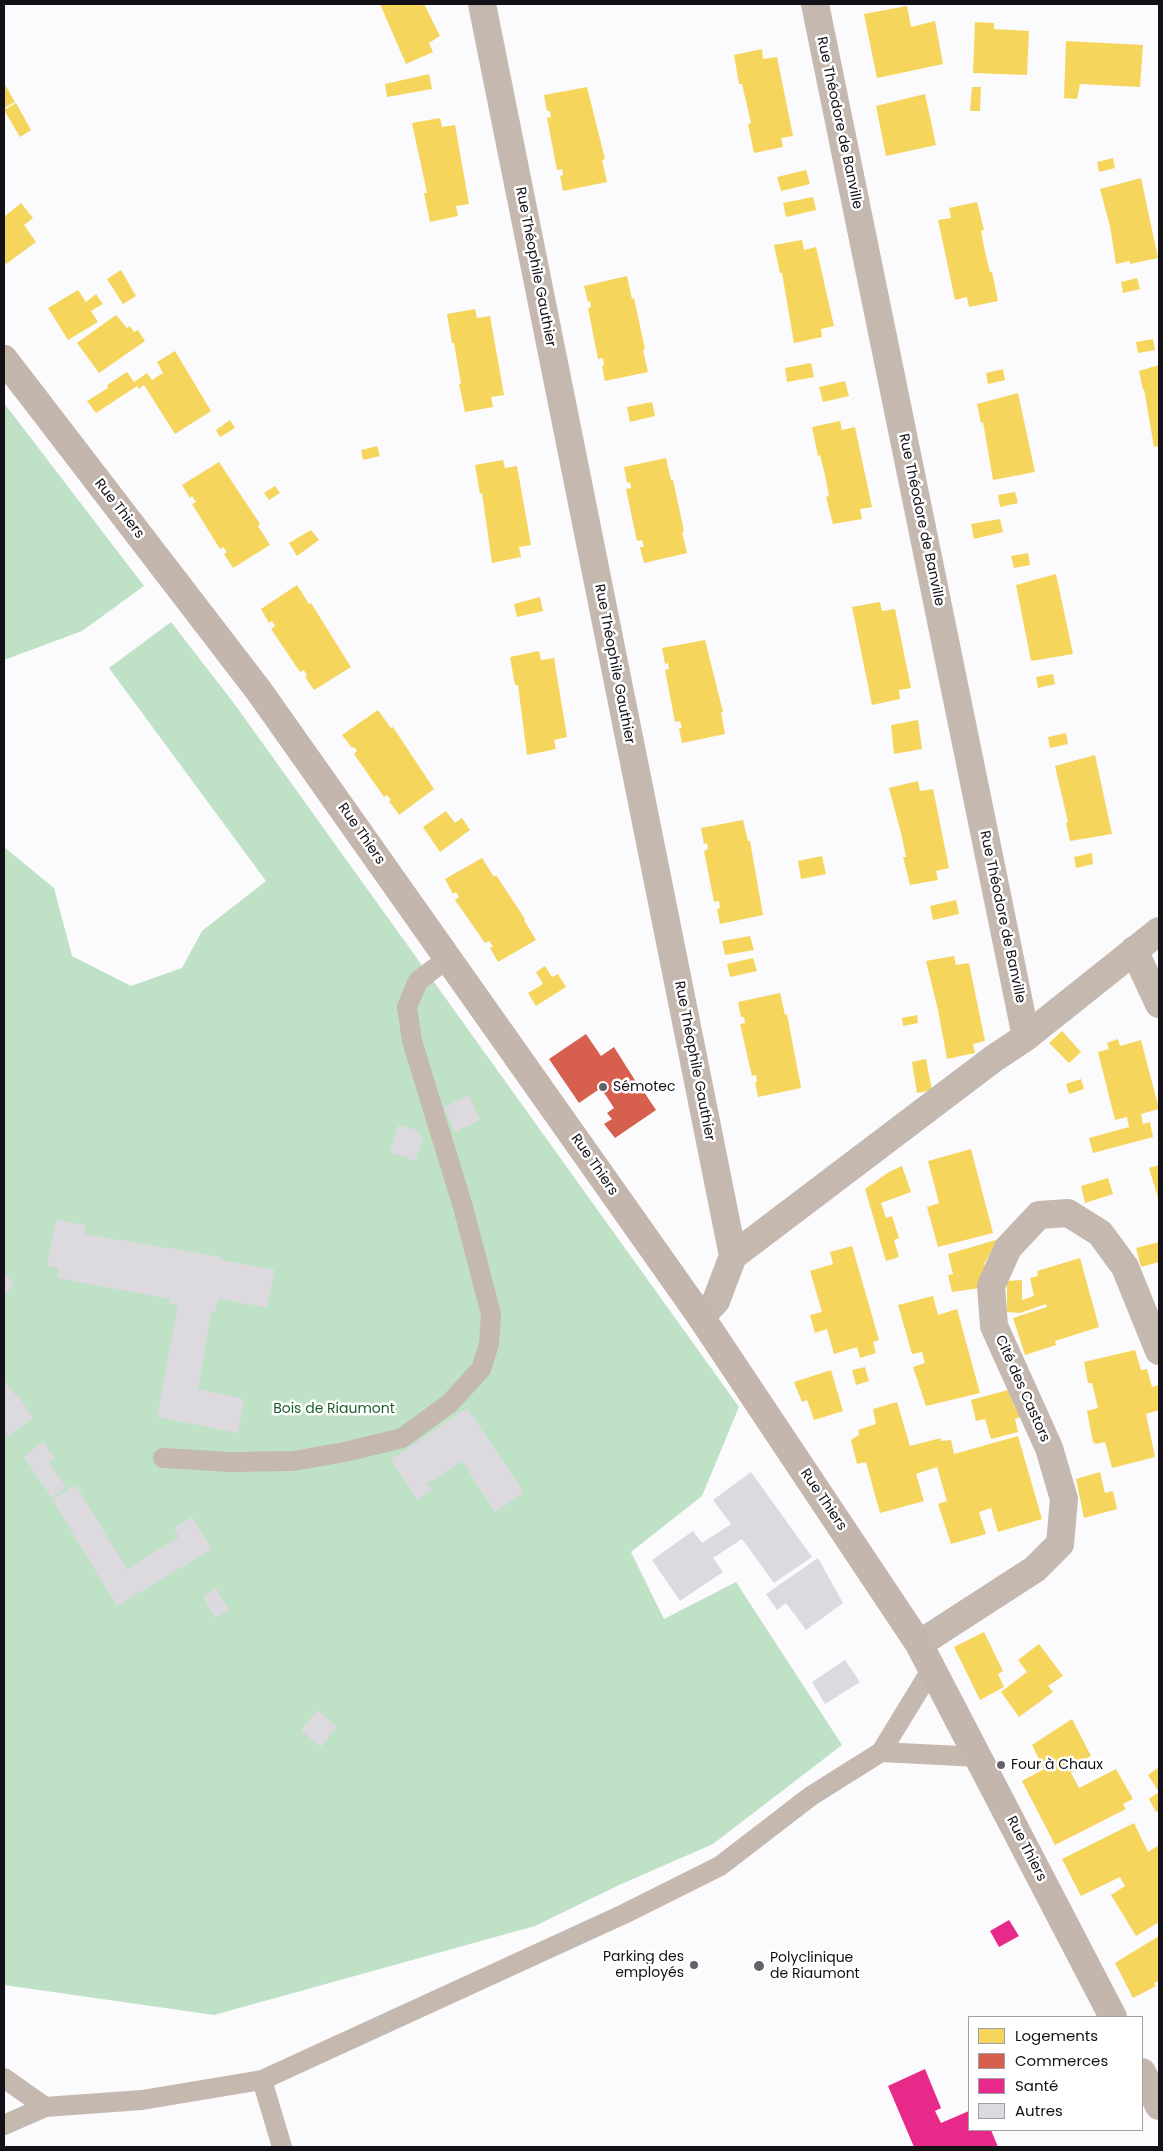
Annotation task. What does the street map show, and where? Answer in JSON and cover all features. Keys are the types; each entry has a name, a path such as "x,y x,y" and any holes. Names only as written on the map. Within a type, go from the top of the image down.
{"street":[{"name":"Rue Théophile Gauthier","path":"482,4 733,1256"},
{"name":"Rue Théodore de Banville","path":"815,4 1026,1037"},
{"name":"Rue Thiers","path":"4,359 259,690 701,1317 933,1667 1112,2016"},
{"path":"701,1317 716,1301 733,1256 993,1059 1026,1037 1159,931"},
{"path":"1134,950 1159,1004"},
{"name":"Cité des Castors","path":"919,1644 1035,1569 1060,1544 1064,1499 1049,1448 994,1326 991,1286 1008,1248 1039,1214 1068,1213 1100,1233 1125,1267 1159,1351"},
{"path":"1149,2074 1159,2106"}],"lane":[{"path":"163,1458 231,1462 292,1461 345,1452 402,1438 450,1403 481,1369 489,1344 491,1314 466,1216 412,1041 406,1008 418,981 448,958"},
{"path":"4,2125 45,2107 142,2100 262,2080 624,1914 720,1866 811,1796 881,1752 933,1667"},
{"path":"881,1752 979,1757"},
{"path":"4,2078 45,2107"},
{"path":"262,2080 282,2147"}],"green space":[{"path":"4,403 144,586 82,631 4,660"},
{"name":"Bois de Riaumont","path":"171,622 233,702 739,1407 702,1496 631,1552 664,1619 736,1582 842,1745 713,1844 617,1886 535,1926 214,2015 4,1985 4,847 54,888 72,956 131,986 182,968 202,931 266,881 109,668"}],"building: Logements":[{"path":"380,4 424,4 440,36 429,43 433,52 406,64"},
{"path":"907,6 911,27 935,21 943,64 877,78 864,14"},
{"path":"975,22 994,23 994,29 1029,31 1027,75 973,73"},
{"path":"1066,41 1143,45 1140,87 1080,84 1077,99 1064,98"},
{"path":"762,49 763,59 777,57 793,136 781,138 783,147 754,153 748,124 751,123 742,84 739,84 734,55"},
{"path":"429,74 432,89 387,97 385,84"},
{"path":"4,83 15,102 4,108"},
{"path":"587,87 605,159 602,160 607,182 563,191 560,176 563,175 562,169 557,170 547,118 551,117 550,111 547,111 544,95"},
{"path":"972,87 981,87 980,111 970,111"},
{"path":"925,94 936,145 886,156 876,106"},
{"path":"16,103 31,130 20,137 4,110"},
{"path":"440,118 442,127 455,125 469,204 456,206 458,216 430,222 424,193 427,193 412,123"},
{"path":"1113,158 1115,168 1099,172 1097,162"},
{"path":"806,170 810,184 781,191 777,177"},
{"path":"1141,178 1158,258 1130,264 1130,261 1116,264 1110,226 1100,189"},
{"path":"813,197 816,210 786,217 783,203"},
{"path":"977,202 984,230 981,231 985,252 990,272 992,272 998,301 969,307 967,297 955,300 938,220 951,218 949,208"},
{"path":"21,203 33,218 24,225 36,242 6,264 4,261 4,217"},
{"path":"802,240 804,250 816,247 834,326 821,329 822,337 794,343 782,273 780,273 774,245"},
{"path":"121,270 136,296 123,304 107,279"},
{"path":"627,276 632,299 634,298 648,372 605,381 602,366 604,365 603,358 598,359 588,308 591,307 590,301 588,302 584,286"},
{"path":"1137,278 1140,289 1123,293 1121,282"},
{"path":"78,290 86,302 96,294 103,304 91,311 98,322 68,340 48,308"},
{"path":"475,309 477,318 490,316 504,395 491,397 493,407 465,412 459,384 461,384 454,343 452,343 447,314"},
{"path":"116,315 127,328 130,326 134,332 138,330 145,341 99,373 77,343"},
{"path":"1153,339 1155,350 1138,353 1136,342"},
{"path":"175,351 211,411 175,434 144,385 139,389 137,386 96,413 87,401 108,388 107,385 127,372 134,382 147,373 152,380 163,373 157,362"},
{"path":"811,363 814,377 787,382 785,368"},
{"path":"1159,365 1159,446 1154,447 1139,371"},
{"path":"1003,369 1005,380 988,384 986,373"},
{"path":"845,381 849,396 823,402 819,387"},
{"path":"1018,393 1035,472 993,480 983,422 981,423 977,404"},
{"path":"652,402 655,416 630,422 627,407"},
{"path":"230,420 235,428 220,437 216,430"},
{"path":"840,421 842,430 855,427 872,507 860,509 862,519 833,524 826,497 829,496 825,475 820,455 818,456 812,427"},
{"path":"377,446 380,456 363,460 361,450"},
{"path":"666,458 671,480 673,480 687,553 644,563 640,547 644,547 642,540 637,541 626,489 631,488 630,482 627,483 624,467"},
{"path":"503,460 505,468 517,466 531,545 519,547 521,557 492,563 482,493 480,494 475,465"},
{"path":"219,462 260,524 258,526 270,545 233,568 224,554 227,552 223,547 220,549 192,504 196,502 192,496 190,498 182,485"},
{"path":"275,486 280,493 269,500 264,493"},
{"path":"1015,492 1018,503 1000,507 998,495"},
{"path":"1000,519 1003,532 974,539 971,524"},
{"path":"311,530 319,540 297,556 289,543"},
{"path":"1028,553 1030,565 1014,568 1011,556"},
{"path":"1056,574 1073,654 1031,661 1016,585"},
{"path":"297,585 309,604 311,603 351,667 314,690 305,677 307,676 304,670 300,672 271,629 275,626 272,621 269,623 261,609"},
{"path":"540,597 543,611 517,617 514,604"},
{"path":"880,602 882,611 895,609 911,688 899,690 900,699 872,705 852,607"},
{"path":"705,640 723,712 721,712 725,734 682,743 679,728 682,728 680,721 675,722 665,670 669,669 668,663 665,664 662,648"},
{"path":"539,651 541,660 554,658 567,737 554,740 556,749 527,755 518,685 515,685 510,657"},
{"path":"1053,674 1055,684 1038,688 1036,677"},
{"path":"378,710 391,728 393,727 434,789 399,815 389,801 391,800 387,795 384,797 354,754 357,751 354,747 352,748 342,735"},
{"path":"918,720 922,749 894,754 891,725"},
{"path":"1066,733 1068,744 1050,748 1048,737"},
{"path":"1095,755 1112,834 1070,841 1066,823 1068,822 1055,766"},
{"path":"918,781 920,791 933,789 949,868 936,871 938,880 910,885 903,857 906,857 902,837 889,788"},
{"path":"446,811 455,823 462,818 470,830 440,852 423,827"},
{"path":"743,820 748,841 750,841 763,915 720,924 717,909 720,908 719,901 714,902 704,851 708,849 707,843 704,844 701,828"},
{"path":"1092,853 1093,864 1076,868 1074,857"},
{"path":"822,856 826,874 801,879 798,861"},
{"path":"482,858 494,877 496,875 525,919 536,940 498,962 490,948 493,946 489,941 485,943 455,900 459,897 456,892 453,894 445,879"},
{"path":"956,900 959,914 933,920 930,906"},
{"path":"750,936 754,950 725,955 722,941"},
{"path":"954,956 956,965 969,963 985,1041 973,1044 975,1053 947,1059 926,961"},
{"path":"753,958 757,971 730,977 727,964"},
{"path":"545,966 552,977 558,974 566,987 536,1006 528,993 543,984 536,972"},
{"path":"780,993 785,1015 787,1014 801,1088 758,1097 755,1082 757,1082 756,1075 752,1076 740,1024 745,1023 744,1017 741,1017 738,1002"},
{"path":"917,1015 918,1023 903,1026 902,1018"},
{"path":"1062,1031 1081,1052 1069,1063 1049,1043"},
{"path":"1118,1039 1120,1046 1141,1040 1159,1109 1141,1114 1143,1124 1150,1122 1153,1137 1093,1153 1089,1138 1129,1127 1127,1117 1115,1120 1098,1052 1109,1049 1107,1043"},
{"path":"926,1059 932,1090 917,1093 912,1062"},
{"path":"1081,1079 1084,1089 1069,1094 1066,1084"},
{"path":"971,1149 993,1233 938,1247 927,1207 939,1203 928,1161"},
{"path":"1159,1165 1159,1201 1149,1168"},
{"path":"902,1166 911,1192 881,1203 886,1218 892,1216 899,1238 894,1240 899,1257 886,1261 865,1189 889,1172"},
{"path":"1108,1178 1113,1194 1085,1203 1081,1186"},
{"path":"999,1239 984,1264 980,1288 952,1292 948,1275 953,1274 948,1254"},
{"path":"1159,1242 1159,1262 1141,1267 1136,1248"},
{"path":"852,1246 879,1340 873,1342 876,1353 860,1358 857,1347 834,1354 827,1329 815,1333 810,1315 822,1312 810,1271 833,1264 830,1252"},
{"path":"1080,1258 1099,1327 1055,1341 1056,1345 1025,1355 1013,1318 1047,1307 1046,1304 1020,1313 1007,1312 1007,1281 1022,1280 1022,1300 1034,1296 1030,1278 1038,1276 1037,1271"},
{"path":"933,1296 938,1315 957,1309 980,1393 926,1406 913,1367 925,1363 922,1352 912,1354 898,1305"},
{"path":"1135,1350 1141,1370 1147,1369 1152,1387 1159,1385 1159,1410 1146,1414 1155,1457 1112,1468 1105,1442 1096,1444 1093,1442 1087,1411 1098,1408 1092,1383 1088,1383 1084,1362"},
{"path":"865,1367 869,1381 856,1385 852,1370"},
{"path":"831,1370 843,1411 814,1420 807,1400 802,1402 794,1382"},
{"path":"1008,1390 1016,1410 1020,1409 1021,1417 1015,1419 1018,1432 991,1439 985,1419 976,1421 971,1400"},
{"path":"897,1402 910,1446 941,1438 941,1441 951,1440 954,1454 1018,1436 1042,1519 998,1532 991,1508 979,1512 986,1534 951,1544 938,1504 947,1501 937,1467 916,1474 924,1501 880,1513 866,1462 857,1464 851,1440 859,1435 858,1430 876,1424 873,1409"},
{"path":"1100,1472 1105,1493 1113,1491 1117,1509 1084,1518 1076,1479"},
{"path":"984,1632 1003,1671 998,1674 1004,1687 980,1700 954,1647"},
{"path":"1039,1644 1063,1676 1048,1686 1053,1692 1019,1717 1001,1692 1027,1672 1018,1660"},
{"path":"1072,1719 1091,1756 1085,1759 1088,1765 1071,1773 1079,1788 1116,1769 1133,1799 1123,1804 1126,1809 1055,1845 1022,1781 1044,1769 1032,1745"},
{"path":"1159,1767 1159,1792 1148,1775"},
{"path":"1159,1792 1159,1811 1156,1812 1149,1799"},
{"path":"1134,1823 1148,1852 1159,1845 1159,1922 1136,1936 1111,1895 1125,1886 1120,1877 1081,1896 1062,1859"},
{"path":"1159,1936 1159,1981 1154,1983 1156,1986 1133,1998 1115,1963"}],"building: Commerces":[{"name":"Sémotec","path":"586,1034 601,1056 614,1047 642,1093 644,1092 656,1110 615,1138 604,1124 612,1119 607,1113 614,1108 601,1088 579,1103 549,1059"}],"building: Santé":[{"path":"1009,1920 1019,1936 999,1947 990,1931"},
{"path":"925,2069 941,2108 935,2111 941,2123 968,2111 968,2131 991,2131 998,2147 914,2147 888,2086"}],"building: Autres":[{"path":"469,1095 480,1120 455,1132 444,1107"},
{"path":"398,1125 416,1130 423,1139 415,1161 390,1152"},
{"path":"56,1220 86,1225 84,1234 222,1257 222,1260 275,1270 267,1308 218,1298 215,1313 211,1312 198,1389 244,1399 238,1433 157,1417 178,1305 169,1303 170,1299 58,1278 59,1268 47,1266"},
{"path":"4,1273 15,1284 4,1295"},
{"path":"4,1379 16,1396 18,1395 33,1418 8,1436 4,1429"},
{"path":"467,1408 524,1492 495,1512 462,1461 427,1484 432,1490 417,1500 391,1460"},
{"path":"43,1442 55,1458 49,1462 66,1487 52,1498 24,1457"},
{"path":"751,1472 812,1557 774,1583 742,1539 713,1558 723,1572 680,1601 652,1560 693,1531 702,1543 731,1524 713,1500"},
{"path":"76,1485 127,1569 179,1537 174,1528 192,1517 212,1549 117,1606 52,1499"},
{"path":"818,1558 843,1603 806,1630 786,1603 777,1610 766,1594"},
{"path":"216,1588 229,1610 215,1618 203,1596"},
{"path":"845,1660 860,1682 825,1704 812,1682"},
{"path":"318,1710 337,1727 321,1747 301,1730"}],"place":[{"name":"Sémotec","path":"603,1087"},
{"name":"Four à Chaux","path":"1001,1765"},
{"name":"Parking des employés","path":"694,1965"},
{"name":"Polyclinique de Riaumont","path":"759,1966"}]}
